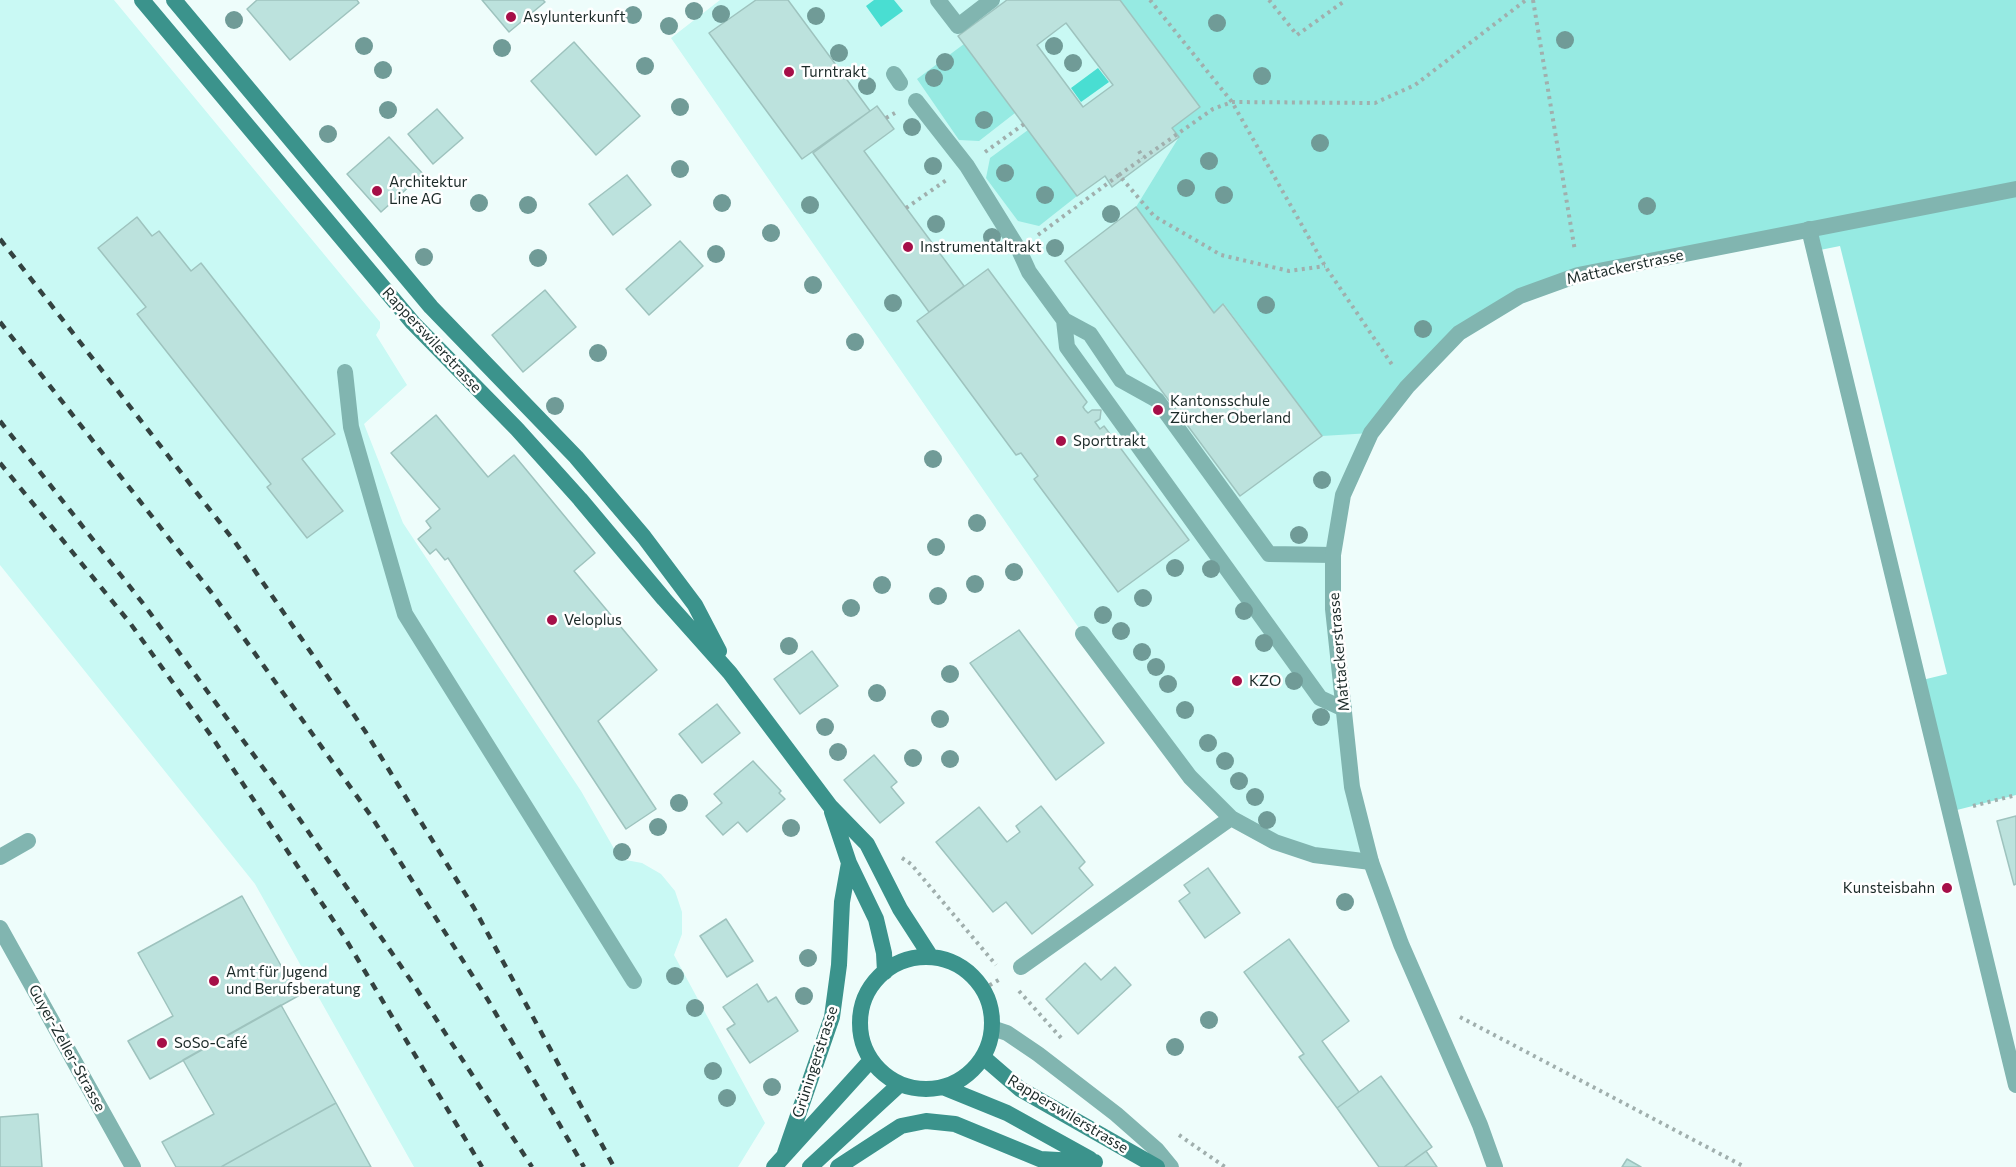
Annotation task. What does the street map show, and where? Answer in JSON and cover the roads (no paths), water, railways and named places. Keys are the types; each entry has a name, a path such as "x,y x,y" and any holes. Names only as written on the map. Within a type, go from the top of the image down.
{"main road":[{"name":"Rapperswilerstrasse","path":"142,0 413,323 557,473 730,673 830,806 867,844 900,909 931,957"},
{"name":"Rapperswilerstrasse","path":"177,1 431,307 576,457 644,537 695,605 730,673"},
{"name":"Rapperswilerstrasse","path":"830,806 849,863 876,919 884,953 885,972"},
{"name":"Grüningerstrasse","path":"785,1153 832,1017 839,965 842,902 849,863"},
{"path":"931,957 961,967 983,989 989,1001 992,1028 983,1057 966,1076 943,1087 914,1088 900,1084 884,1074 871,1060 863,1042 860,1023 863,1004 872,986 885,972 914,958 931,957"},
{"name":"Rapperswilerstrasse","path":"983,1057 1020,1089 1157,1167"},
{"name":"Grüningerstrasse","path":"774,1167 871,1060"},
{"path":"810,1167 900,1084"},
{"name":"Rapperswilerstrasse","path":"943,1087 1007,1113 1099,1165"},
{"path":"838,1167 901,1126 926,1121 955,1124 1040,1159 1099,1165"}],"street":[{"path":"938,0 958,26 992,0"},
{"path":"916,101 967,166 1019,250 1029,272 1064,320 1090,334 1121,380 1157,400 1269,554 1334,555"},
{"name":"Mattackerstrasse","path":"1495,1167 1401,944 1371,862 1352,787 1333,609 1334,555 1343,495 1371,433 1407,387 1459,333 1520,296 1578,274 2016,189"},
{"path":"1809,229 2016,1085"},
{"path":"1064,320 1067,347 1092,382 1320,698 1344,709"},
{"path":"345,372 351,427 405,614 634,981"},
{"path":"1083,634 1190,777 1231,818 1275,842 1314,855 1371,862"},
{"path":"1021,967 1231,818"},
{"path":"0,857 28,841"},
{"name":"Guyer-Zeller-Strasse","path":"0,928 133,1167"},
{"path":"992,1028 1007,1034 1038,1054 1116,1114 1157,1150 1171,1167"}],"railway":[{"path":"0,239 235,542 365,731 474,908 614,1167"},
{"path":"0,322 211,592 371,816 488,1000 584,1167"},
{"path":"0,421 145,606 283,795 414,985 532,1167"},
{"path":"0,463 130,623 212,737 345,938 482,1167"}],"place":[{"name":"Asylunterkunft","path":"511,17"},
{"name":"Turntrakt","path":"789,72"},
{"name":"Architektur Line AG","path":"377,191"},
{"name":"Instrumentaltrakt","path":"908,247"},
{"name":"Kantonsschule Zürcher Oberland","path":"1158,410"},
{"name":"Sporttrakt","path":"1061,441"},
{"name":"Veloplus","path":"552,620"},
{"name":"KZO","path":"1237,681"},
{"name":"Kunsteisbahn","path":"1947,888"},
{"name":"Amt für Jugend und Berufsberatung","path":"214,981"},
{"name":"SoSo-Café","path":"162,1043"}]}
